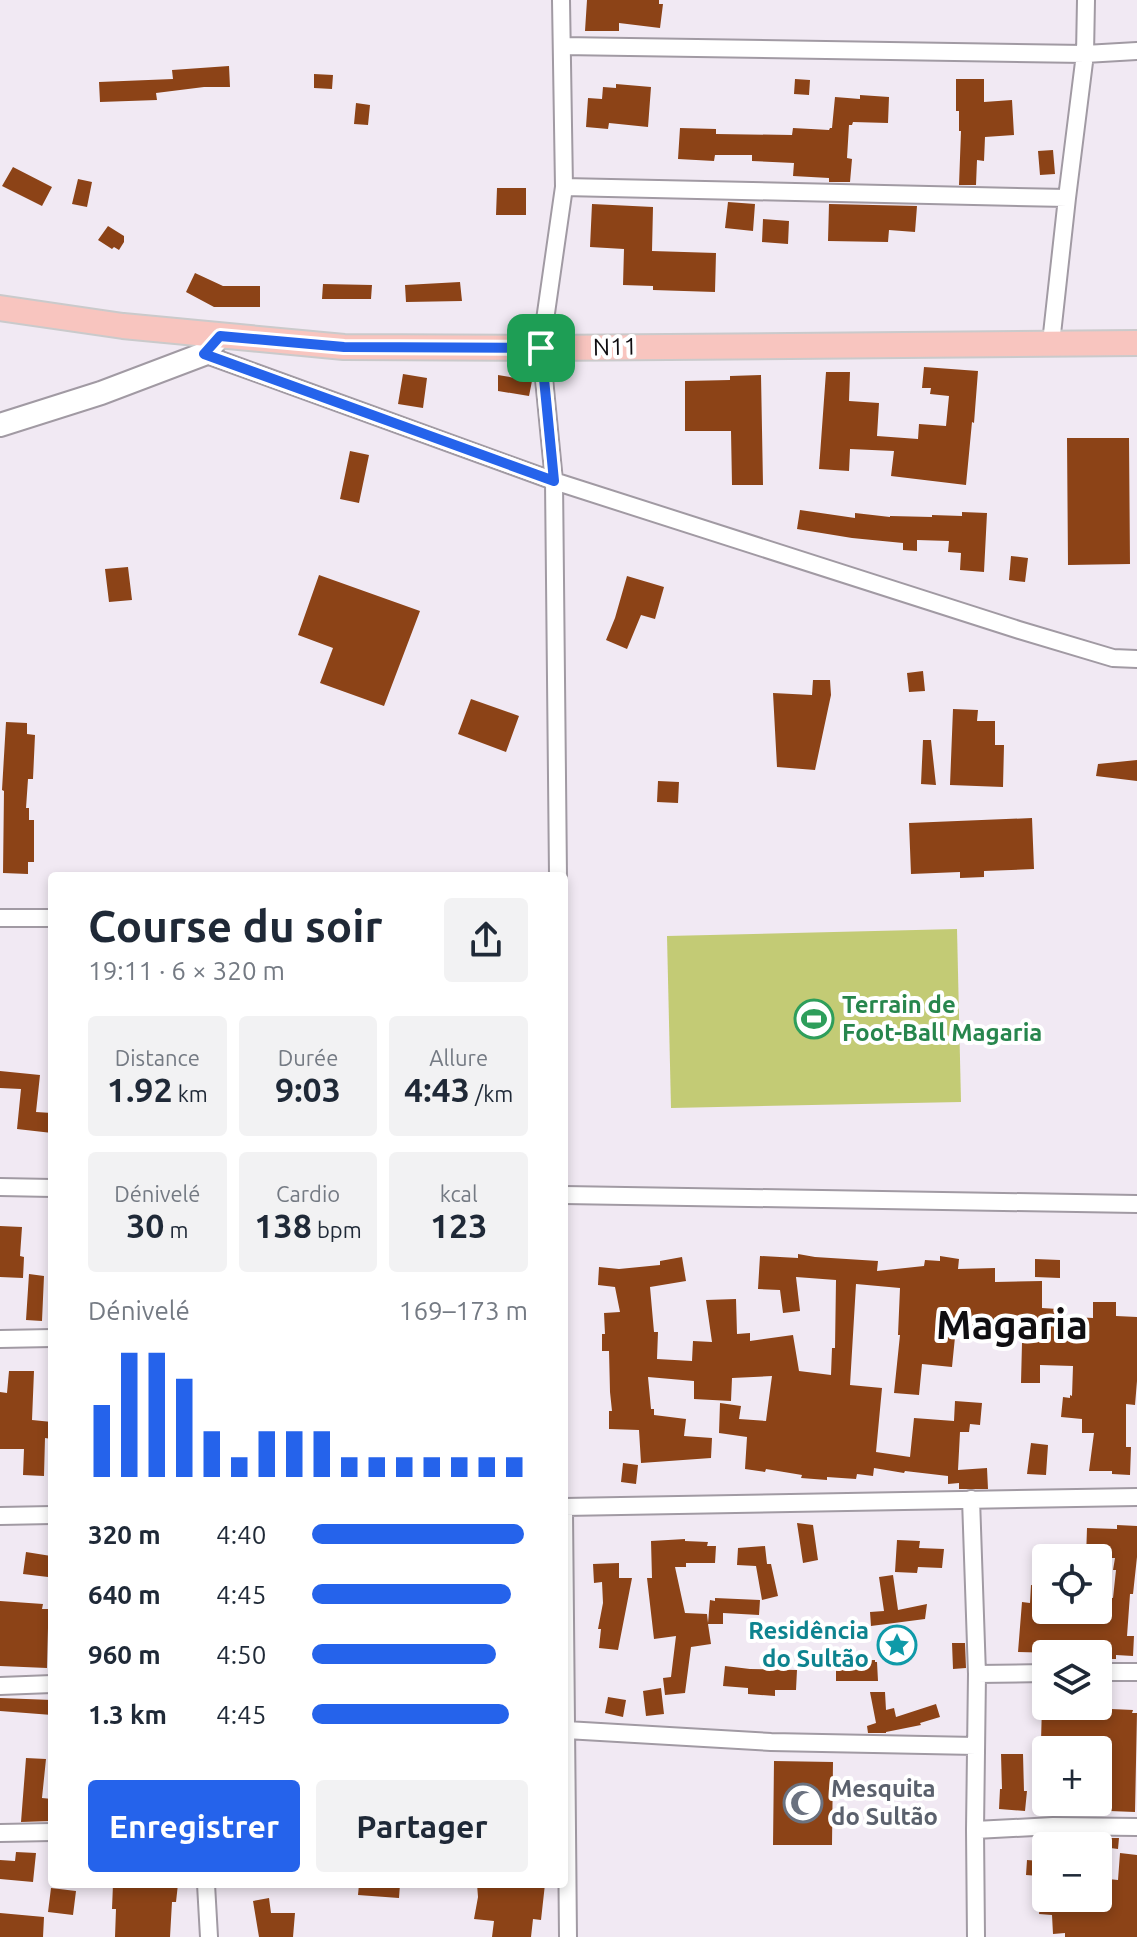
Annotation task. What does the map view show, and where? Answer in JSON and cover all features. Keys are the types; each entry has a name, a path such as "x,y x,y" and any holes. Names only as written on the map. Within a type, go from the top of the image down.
{"main road":[{"name":"N11","path":"0,308 123,326 212,345 541,348 1137,343"},
{"path":"0,425 101,393 212,345"}],"street":[{"path":"558,872 554,481 541,348 564,187 561,0"},
{"path":"1051,343 1085,54 1086,0"},
{"path":"562,46 1085,54 1137,51"},
{"path":"564,187 1067,198"},
{"path":"212,345 554,481 1019,630 1113,658 1137,659"},
{"path":"0,918 48,918"},
{"path":"0,1187 48,1188"},
{"path":"568,1195 1137,1204"},
{"path":"0,1339 48,1338"},
{"path":"568,1510 1137,1497"},
{"path":"971,1499 977,1674 976,1937"},
{"path":"0,1516 48,1515"},
{"path":"1112,1672 1137,1672"},
{"path":"977,1674 1032,1673"},
{"path":"0,1686 48,1684"},
{"path":"568,1730 771,1742 976,1746"},
{"path":"975,1830 1053,1826 1137,1827"},
{"path":"0,1833 48,1832"},
{"path":"206,1888 209,1937"},
{"path":"567,1888 568,1937"}],"green space":[{"name":"Terrain de Foot-Ball Magaria","path":"957,929 961,1102 671,1108 667,936"}],"building":[{"path":"587,0 659,0 659,4 663,4 660,28 619,23 619,31 585,31"},
{"path":"229,66 230,87 156,93 157,100 100,102 99,82 173,79 172,70"},
{"path":"314,74 333,75 332,89 314,88"},
{"path":"795,79 810,80 809,95 794,94"},
{"path":"956,79 984,79 984,102 1012,100 1014,135 985,137 984,161 977,160 976,185 959,185 961,131 959,111 956,111"},
{"path":"616,84 651,87 648,127 609,123 608,129 586,127 588,98 602,99 603,87 616,88"},
{"path":"860,95 889,97 888,123 853,122 849,125 847,158 852,159 850,182 793,176 794,163 752,161 752,155 715,155 714,161 678,159 680,128 716,129 716,134 792,135 793,128 829,130 832,128 835,97 860,99"},
{"path":"356,103 370,105 368,125 354,124"},
{"path":"1053,150 1055,174 1040,175 1038,151"},
{"path":"13,167 52,187 42,206 2,186"},
{"path":"78,179 92,182 87,207 72,204"},
{"path":"497,188 526,188 526,215 496,215"},
{"path":"728,202 755,204 753,231 725,228"},
{"path":"592,204 653,207 652,251 716,253 715,292 653,290 653,286 623,285 624,249 590,247"},
{"path":"829,204 917,206 915,232 889,230 888,242 828,241"},
{"path":"763,219 789,221 788,244 762,242"},
{"path":"108,226 124,236 119,250 98,240"},
{"path":"195,273 223,286 260,286 260,307 214,307 186,292"},
{"path":"460,282 462,301 406,302 405,285"},
{"path":"323,284 372,285 371,299 322,299"},
{"path":"924,367 978,371 966,485 891,476 894,451 850,449 849,471 819,469 826,372 850,372 849,401 879,403 877,436 918,439 919,424 946,426 949,396 930,394 931,388 922,388"},
{"path":"403,374 427,378 423,408 398,404"},
{"path":"498,375 532,381 529,396 498,391"},
{"path":"761,375 763,485 732,485 731,431 685,431 685,381 730,380 730,376"},
{"path":"1067,438 1129,438 1130,564 1068,565"},
{"path":"350,451 369,455 359,503 340,499"},
{"path":"800,510 855,518 855,513 932,517 962,516 962,512 987,513 984,572 960,570 961,553 948,552 949,541 917,540 917,551 903,550 903,543 797,529"},
{"path":"1011,556 1028,558 1025,582 1009,580"},
{"path":"128,567 132,600 109,602 105,569"},
{"path":"319,575 420,611 384,706 320,683 333,648 298,635"},
{"path":"627,576 664,587 655,619 641,615 627,649 606,640"},
{"path":"923,671 925,691 909,692 907,673"},
{"path":"813,680 830,680 831,695 815,770 777,767 773,693 812,695"},
{"path":"471,699 519,716 506,752 458,734"},
{"path":"953,709 978,710 977,721 995,721 995,745 1004,745 1003,787 950,785"},
{"path":"6,722 27,723 27,734 35,735 33,779 28,779 26,808 29,808 29,820 34,820 34,862 28,862 28,874 3,873 2,790"},
{"path":"923,740 931,740 936,785 921,784"},
{"path":"1137,760 1137,781 1096,776 1098,764"},
{"path":"658,781 679,782 678,803 657,802"},
{"path":"1032,818 1034,869 984,871 984,877 960,878 960,872 911,874 909,823"},
{"path":"0,1071 40,1075 36,1112 48,1113 48,1133 17,1129 21,1089 0,1088"},
{"path":"0,1226 22,1227 20,1256 24,1257 23,1278 0,1277"},
{"path":"798,1254 878,1261 877,1271 924,1266 925,1260 940,1261 940,1256 959,1259 958,1269 995,1268 995,1282 1042,1281 1042,1308 1058,1309 1057,1316 1093,1318 1093,1302 1116,1302 1116,1316 1137,1317 1135,1405 1126,1404 1126,1447 1131,1447 1130,1475 1089,1471 1094,1433 1082,1433 1082,1419 1061,1417 1063,1397 1072,1396 1073,1366 1040,1365 1040,1383 1021,1383 1022,1343 1033,1343 1035,1318 1004,1314 1005,1330 956,1327 952,1367 922,1364 919,1395 894,1393 900,1335 900,1288 856,1284 850,1385 882,1388 876,1452 910,1457 914,1418 954,1421 955,1401 982,1403 980,1425 970,1424 969,1432 960,1432 958,1470 987,1468 988,1489 959,1489 959,1483 948,1484 948,1476 874,1468 873,1476 857,1474 856,1479 827,1477 827,1480 801,1478 802,1475 766,1469 765,1472 745,1469 747,1437 719,1433 720,1403 741,1406 739,1419 766,1421 772,1376 732,1378 731,1401 694,1399 694,1381 648,1377 654,1415 686,1419 684,1436 712,1438 711,1458 641,1463 639,1430 609,1429 609,1411 612,1411 609,1351 602,1351 602,1334 605,1334 604,1313 620,1312 615,1287 598,1285 599,1267 619,1269 660,1265 660,1261 682,1257 686,1281 650,1287 654,1332 658,1332 657,1359 692,1361 693,1341 712,1342 706,1300 736,1299 737,1334 750,1333 750,1341 793,1335 799,1371 831,1375 832,1348 835,1348 836,1280 796,1277 800,1311 783,1313 780,1290 758,1289 760,1256 798,1258"},
{"path":"1035,1259 1060,1260 1060,1278 1035,1277"},
{"path":"29,1274 44,1276 42,1321 26,1320"},
{"path":"9,1371 34,1371 32,1420 48,1422 44,1476 23,1475 24,1449 0,1449 0,1392 7,1393"},
{"path":"1031,1443 1048,1445 1046,1475 1027,1474"},
{"path":"623,1463 638,1465 636,1484 621,1482"},
{"path":"797,1523 813,1525 818,1560 803,1563"},
{"path":"1117,1525 1137,1526 1137,1557 1127,1636 1134,1636 1133,1656 1116,1655 1116,1659 1112,1659 1112,1640 1032,1640 1032,1652 1018,1652 1022,1602 1030,1603 1031,1585 1032,1624 1112,1624 1116,1570 1113,1570 1115,1558 1112,1558 1112,1544 1086,1544 1087,1528 1117,1529"},
{"path":"685,1539 716,1546 715,1563 686,1563 686,1567 675,1567 685,1613 707,1614 708,1623 710,1600 715,1601 715,1598 760,1600 759,1615 723,1613 723,1624 708,1624 711,1644 691,1647 685,1693 665,1695 663,1678 671,1677 676,1636 654,1639 647,1578 652,1578 651,1541"},
{"path":"897,1540 920,1541 919,1548 944,1549 942,1568 918,1567 917,1573 895,1572"},
{"path":"765,1546 767,1564 771,1564 778,1596 762,1600 756,1566 737,1565 738,1548"},
{"path":"26,1552 48,1556 48,1577 23,1574"},
{"path":"619,1563 619,1578 632,1578 618,1650 599,1648 602,1582 594,1583 593,1564"},
{"path":"893,1575 898,1610 927,1604 925,1619 871,1626 870,1612 884,1611 879,1577"},
{"path":"0,1601 43,1604 42,1609 48,1609 47,1668 0,1666"},
{"path":"952,1643 965,1643 966,1668 953,1669"},
{"path":"875,1660 878,1681 836,1681 836,1661"},
{"path":"725,1666 797,1670 796,1690 775,1690 775,1696 748,1694 748,1688 723,1686"},
{"path":"661,1688 664,1714 646,1716 643,1691"},
{"path":"870,1692 885,1692 886,1710 894,1708 896,1717 936,1704 940,1717 886,1733 868,1733 867,1726 876,1723"},
{"path":"608,1697 626,1700 623,1717 605,1713"},
{"path":"0,1698 48,1700 48,1715 0,1711"},
{"path":"1112,1709 1137,1713 1135,1812 1112,1811 1112,1736 1041,1736 1042,1720 1112,1720"},
{"path":"1001,1754 1023,1754 1024,1791 1027,1791 1025,1811 999,1809"},
{"path":"26,1758 46,1759 42,1798 48,1799 48,1821 21,1822"},
{"name":"Mesquita do Sultão","path":"774,1761 833,1762 832,1845 773,1845"},
{"path":"1112,1838 1119,1838 1118,1849 1112,1848"},
{"path":"16,1852 36,1853 33,1882 0,1879 0,1860 15,1861"},
{"path":"1120,1853 1137,1855 1137,1937 1065,1937 1065,1933 1053,1934 1052,1915 1039,1914 1112,1912 1112,1879 1118,1880"},
{"path":"1027,1860 1032,1860 1032,1875 1026,1875"},
{"path":"51,1888 76,1891 73,1915 48,1912"},
{"path":"113,1888 178,1888 176,1902 172,1902 170,1937 115,1937 116,1909 112,1909"},
{"path":"359,1888 400,1888 399,1898 358,1895"},
{"path":"477,1888 545,1888 541,1920 533,1919 531,1937 492,1937 494,1921 474,1919"},
{"path":"269,1898 271,1913 295,1913 293,1937 259,1937 253,1901"},
{"path":"0,1913 44,1917 43,1937 0,1937"}],"place":[{"name":"Terrain de Foot-Ball Magaria","path":"814,1019"},
{"name":"Residência do Sultão","path":"897,1645"},
{"name":"Mesquita do Sultão","path":"803,1803"}],"district":[{"name":"Magaria","path":"1012,1325"}],"route":[{"path":"220,336 344,347 541,348 554,481 204,354 220,336"}]}
